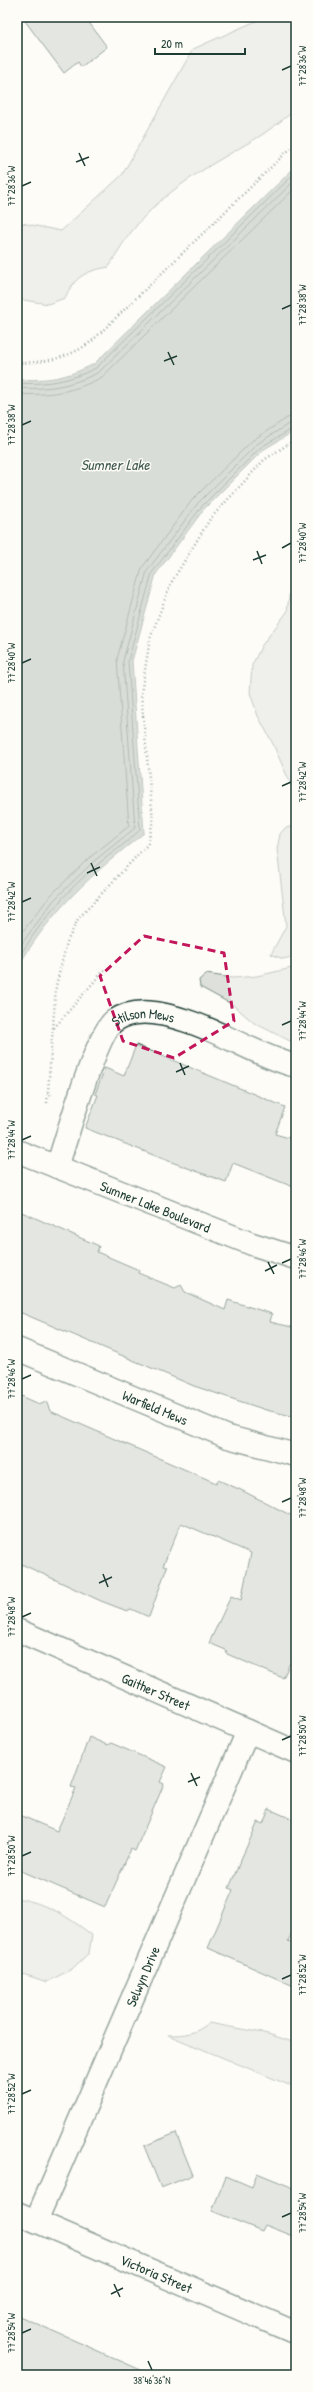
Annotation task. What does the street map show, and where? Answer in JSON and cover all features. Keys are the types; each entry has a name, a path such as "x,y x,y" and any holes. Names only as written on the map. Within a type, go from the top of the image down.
{"street":[{"name":"Stilson Mews","path":"57,1167 100,1040 113,1021 125,1015 154,1012 187,1020 296,1066"},
{"name":"Sumner Lake Boulevard","path":"17,1151 252,1244 296,1258"},
{"name":"Warfield Mews","path":"17,1349 228,1438 296,1455"},
{"name":"Gaither Street","path":"17,1630 296,1752"},
{"name":"Selwyn Drive","path":"26,2217 248,1731"},
{"name":"Victoria Street","path":"26,2217 296,2333"}],"path":[{"path":"17,363 59,360 79,351 93,340 296,143"},
{"path":"76,1113 65,1108 48,1092 54,1029 56,986 67,942 78,920 148,844 152,820 141,694 150,639 171,583 210,519 264,460 296,439"},
{"path":"54,1029 106,968"}],"highlighted area":[{"path":"144,936 224,953 234,1021 174,1058 123,1041 100,976"}],"shaded area":[{"path":"265,17 296,17 296,108 293,112 261,135 207,167 170,193 137,225 122,244 109,267 94,270 82,276 73,284 65,298 48,304 17,299 17,222 61,231 122,175 193,49"},
{"path":"296,559 296,796 272,742 258,716 250,693 252,665 262,645 287,612 292,572"},
{"path":"296,826 296,956 283,959 271,954 286,926 277,849 280,834 285,828"},
{"path":"296,967 296,1044 254,1023 233,1005 200,987 199,980 206,974 233,978 257,976"},
{"path":"17,1898 38,1903 75,1922 92,1935 89,1953 72,1969 47,1982 17,1972"},
{"path":"209,2023 268,2034 296,2043 296,2088 168,2035 190,2033 199,2030"}],"water":[{"name":"Sumner Lake","path":"296,166 296,430 263,450 204,509 156,574 132,661 144,833 107,863 73,895 43,930 17,969 17,379 57,378 75,373 94,364"}],"building":[{"path":"22,17 85,17 107,47 81,67 78,62 64,73"},
{"path":"136,1045 285,1107 275,1134 296,1140 296,1188 233,1163 226,1182 85,1128 98,1095 95,1094 105,1068 124,1076"},
{"path":"17,1210 99,1246 97,1252 139,1270 138,1273 175,1288 181,1285 185,1292 225,1310 228,1300 272,1314 270,1322 296,1328 296,1417 266,1410 194,1386 17,1311"},
{"path":"17,1394 39,1404 46,1401 50,1411 216,1483 218,1480 241,1490 296,1518 296,1666 290,1663 283,1678 227,1654 226,1650 209,1643 231,1596 241,1600 251,1553 181,1523 163,1566 167,1567 149,1617 131,1609 127,1611 101,1601 17,1562"},
{"path":"89,1737 107,1745 111,1743 167,1767 160,1782 164,1784 135,1851 131,1849 105,1907 17,1869 17,1814 57,1831 76,1788 71,1787"},
{"path":"269,1809 296,1821 296,1924 288,1941 296,1944 296,1987 208,1948 233,1890 229,1888 242,1857 258,1822 263,1824"},
{"path":"176,2133 193,2175 161,2188 144,2146"},
{"path":"257,2173 296,2189 296,2237 265,2225 262,2231 212,2211 226,2176 252,2187"},
{"path":"17,2315 152,2375 17,2375"}]}
